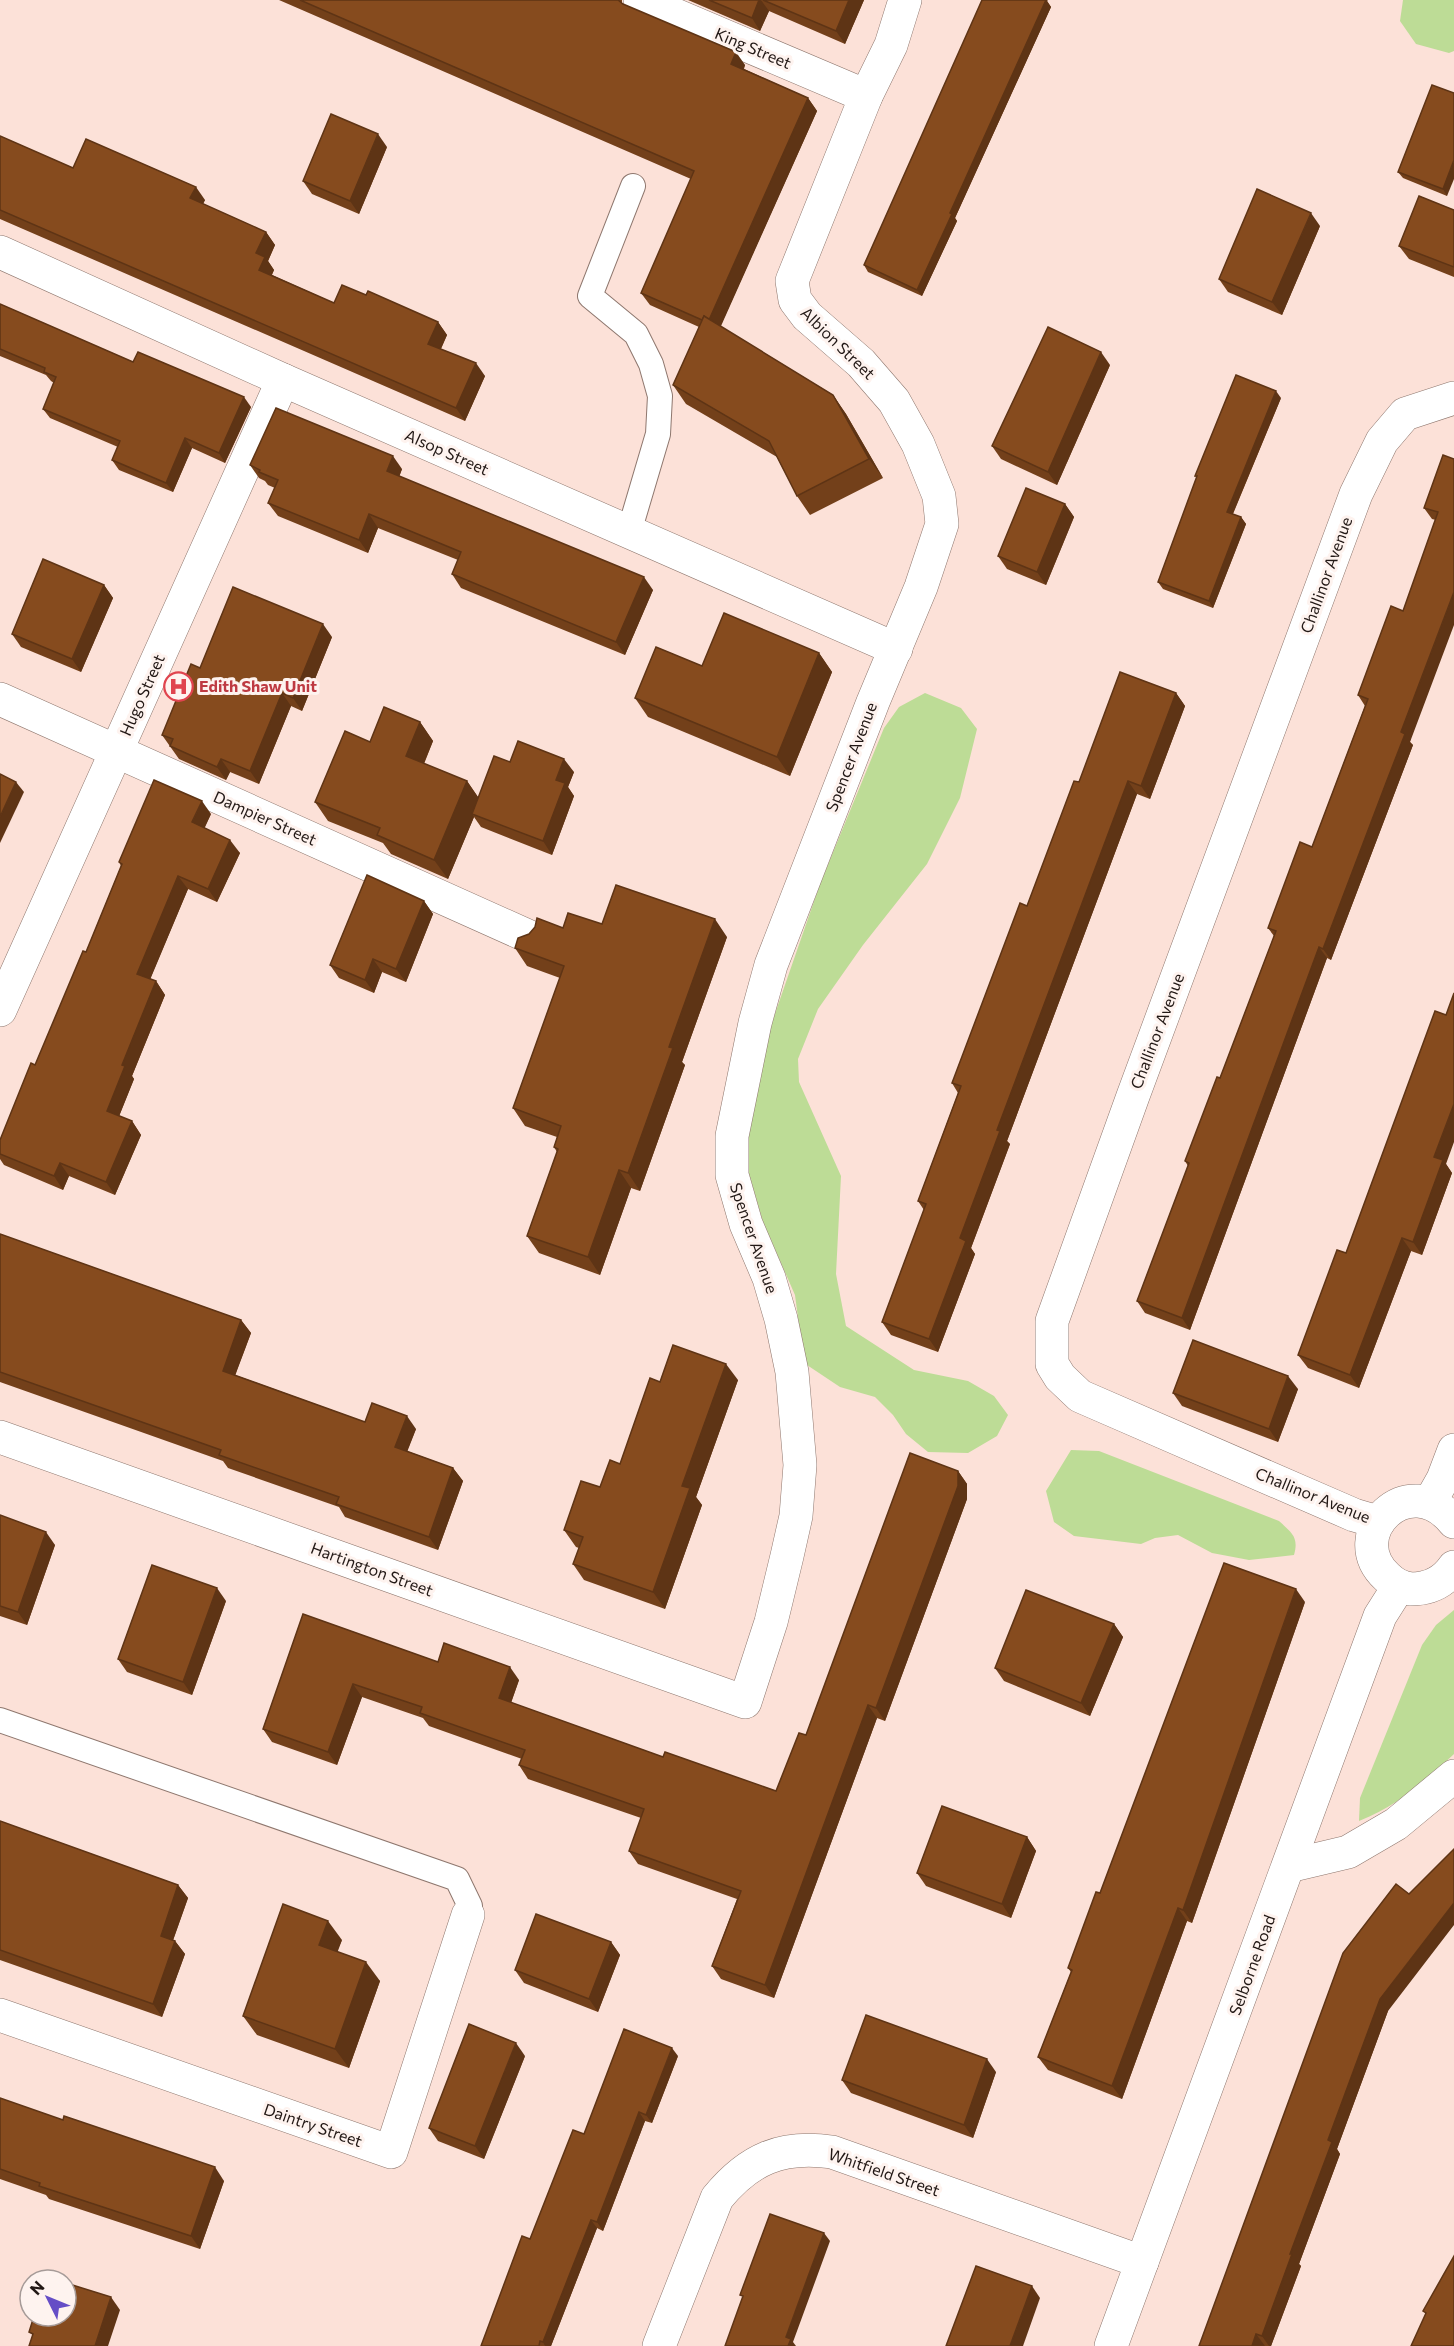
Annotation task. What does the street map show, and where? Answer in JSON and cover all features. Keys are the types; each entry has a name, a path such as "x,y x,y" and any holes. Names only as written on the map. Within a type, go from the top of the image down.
{"street":[{"name":"King Street","path":"640,0 866,96"},
{"name":"Albion Street","path":"896,649 933,556 942,524 939,496 918,444 894,401 861,363 807,316 795,300 792,281 866,96 891,45 906,0"},
{"name":"Alsop Street","path":"0,252 283,380 896,649"},
{"name":"Hugo Street","path":"0,1010 283,380"},
{"name":"Challinor Avenue","path":"1378,1521 1354,1515 1080,1396 1060,1377 1052,1364 1052,1321 1132,1096 1356,494 1382,441 1405,414 1454,398"},
{"name":"Spencer Avenue","path":"745,1702 771,1622 796,1516 800,1465 792,1372 781,1319 769,1278 746,1224 732,1175 732,1136 743,1076 771,965 873,702 896,649"},
{"name":"Dampier Street","path":"0,699 530,937"},
{"name":"Hartington Street","path":"0,1437 745,1702"},
{"path":"1454,1449 1443,1479 1442,1512 1419,1500 1403,1502 1389,1509 1378,1521 1373,1534 1373,1556 1381,1572 1399,1586 1409,1589 1426,1588 1440,1582 1454,1567"},
{"name":"Selborne Road","path":"1111,2346 1380,1616 1399,1586"},
{"path":"1289,1866 1348,1852 1396,1824 1454,1776"},
{"name":"Daintry Street","path":"0,2015 391,2152 468,1916"},
{"name":"Whitfield Street","path":"659,2346 717,2199 730,2182 747,2168 774,2154 793,2150 810,2149 832,2152 1142,2262"}],"lane":[{"path":"629,532 658,434 660,396 651,363 636,334 590,296 633,186"},
{"path":"0,1719 457,1879 470,1905 468,1916"}],"green space":[{"path":"1403,0 1454,0 1454,51 1449,53 1416,44 1400,21"},
{"path":"925,693 961,708 977,729 960,798 927,864 863,945 818,1009 798,1059 799,1082 841,1176 836,1274 846,1326 914,1370 968,1381 994,1396 1008,1415 997,1436 968,1453 928,1452 906,1434 893,1415 875,1397 840,1387 804,1363 795,1295 763,1222 742,1150 769,1031 820,884 884,728 899,707"},
{"path":"1071,1450 1099,1451 1279,1521 1295,1539 1294,1555 1249,1560 1212,1553 1178,1535 1155,1538 1141,1544 1074,1536 1054,1522 1046,1491"},
{"path":"1454,1610 1454,1754 1410,1792 1387,1808 1359,1821 1360,1798 1422,1645 1436,1625"}],"building":[{"path":"300,0 618,0 736,52 731,64 808,98 709,320 704,316 702,320 641,293 694,171"},
{"path":"709,0 759,0 752,18"},
{"path":"763,0 849,0 836,31"},
{"path":"982,0 1046,0 917,290 864,265"},
{"path":"1432,85 1454,93 1454,160 1443,189 1398,172"},
{"path":"331,114 378,134 350,201 303,181"},
{"path":"0,136 73,168 86,139 196,187 190,198 266,232 256,253 265,257 259,270 334,303 342,285 366,295 368,291 438,322 428,344 476,363 456,408 0,210"},
{"path":"1257,189 1311,213 1272,302 1219,279"},
{"path":"1419,196 1454,210 1454,267 1399,246"},
{"path":"0,304 133,362 138,352 244,397 219,453 185,438 166,483 112,460 120,441 43,409 56,377 44,372 45,368 0,349"},
{"path":"704,316 833,395 869,459 797,496 769,441 673,385"},
{"path":"1048,327 1101,352 1048,472 992,446"},
{"path":"1236,375 1276,391 1227,512 1241,517 1209,601 1158,582 1197,476 1195,476"},
{"path":"276,408 393,456 387,471 644,577 616,642 452,574 461,552 369,514 359,540 268,503 278,480 259,472 260,470 250,465"},
{"path":"1443,455 1454,459 1454,592 1401,732 1405,734 1323,949 1319,947 1182,1318 1137,1301 1189,1163 1185,1161 1217,1077 1220,1078 1276,931 1268,928 1300,842 1312,847 1368,699 1358,695 1391,606 1403,611 1438,512 1424,508"},
{"path":"1026,488 1065,504 1037,572 998,556"},
{"path":"43,559 104,585 72,659 12,634"},
{"path":"233,587 323,624 293,698 282,693 250,771 221,759 217,767 170,746 173,739 162,735 191,664 200,668"},
{"path":"724,613 819,653 777,757 635,698 656,647 702,666"},
{"path":"1120,672 1176,693 1141,786 1128,781 997,1130 1000,1131 960,1238 966,1241 929,1339 882,1322 926,1204 918,1201 961,1086 952,1083 1020,903 1027,906 1074,781 1079,782"},
{"path":"384,707 420,722 406,756 467,781 434,860 377,835 380,828 315,802 345,731 370,742"},
{"path":"518,741 564,759 556,780 565,783 543,841 472,814 494,756 510,762"},
{"path":"0,774 16,782 0,817"},
{"path":"154,780 202,801 192,822 230,840 208,889 178,876 137,974 156,981 122,1065 125,1066 107,1111 132,1121 106,1182 60,1163 54,1176 0,1154 0,1140 31,1063 35,1065 83,951 86,952 122,864 119,862"},
{"path":"367,875 424,901 396,969 373,959 365,980 330,965"},
{"path":"616,885 715,919 669,1047 673,1048 628,1173 619,1170 588,1257 527,1236 558,1149 554,1147 561,1126 513,1108 564,966 515,948 518,938 529,934 535,927 537,918 563,928 568,913 602,924"},
{"path":"1454,993 1454,1104 1434,1157 1443,1160 1413,1242 1402,1238 1350,1375 1298,1355 1337,1250 1346,1253 1435,1011 1446,1015"},
{"path":"0,1234 241,1320 223,1371 365,1422 372,1403 407,1416 395,1447 453,1468 429,1537 336,1504 339,1497 219,1455 221,1450 0,1372"},
{"path":"1193,1340 1288,1376 1269,1429 1173,1393"},
{"path":"673,1345 726,1364 682,1486 690,1488 653,1592 573,1564 583,1537 564,1530 581,1481 600,1487 610,1460 620,1464 650,1378 660,1382"},
{"path":"910,1453 958,1471 958,1486 876,1708 868,1705 765,1985 712,1966 741,1891 629,1851 644,1809 519,1765 525,1750 420,1713 422,1707 353,1684 328,1752 263,1729 303,1614 438,1662 444,1643 510,1667 499,1698 663,1757 665,1752 776,1791 799,1733 806,1735"},
{"path":"0,1515 46,1532 18,1612 0,1606"},
{"path":"1224,1563 1296,1589 1183,1910 1178,1908 1112,2086 1038,2057 1072,1970 1068,1968 1096,1892 1100,1893"},
{"path":"152,1565 217,1588 183,1682 118,1659"},
{"path":"1026,1590 1114,1624 1081,1703 995,1668"},
{"path":"942,1806 1027,1837 1002,1904 917,1873"},
{"path":"0,1821 178,1885 161,1936 175,1941 153,2004 0,1950"},
{"path":"1454,1849 1454,1903 1380,1999 1328,2140 1332,2142 1262,2336 1256,2334 1252,2346 1199,2346 1343,1953 1396,1884 1409,1894"},
{"path":"283,1904 328,1921 319,1945 366,1962 335,2049 243,2016"},
{"path":"536,1914 611,1942 589,1999 515,1970"},
{"path":"866,2015 987,2059 964,2125 842,2080"},
{"path":"469,2024 516,2043 475,2146 429,2128"},
{"path":"624,2029 672,2048 646,2115 639,2112 597,2222 591,2220 543,2342 540,2341 539,2346 481,2346 522,2236 530,2239 573,2130 584,2134"},
{"path":"0,2098 63,2120 64,2116 215,2167 191,2236 39,2186 40,2183 0,2169"},
{"path":"770,2214 824,2233 786,2337 791,2339 788,2346 725,2346 743,2296 740,2295"},
{"path":"1454,2256 1454,2346 1411,2346 1426,2313 1423,2311"},
{"path":"976,2266 1032,2286 1010,2346 946,2346"},
{"path":"78,2287 111,2297 95,2346 29,2346 33,2334 29,2332 30,2328 78,2328"}],"place":[{"name":"Edith Shaw Unit","path":"178,686"}]}
